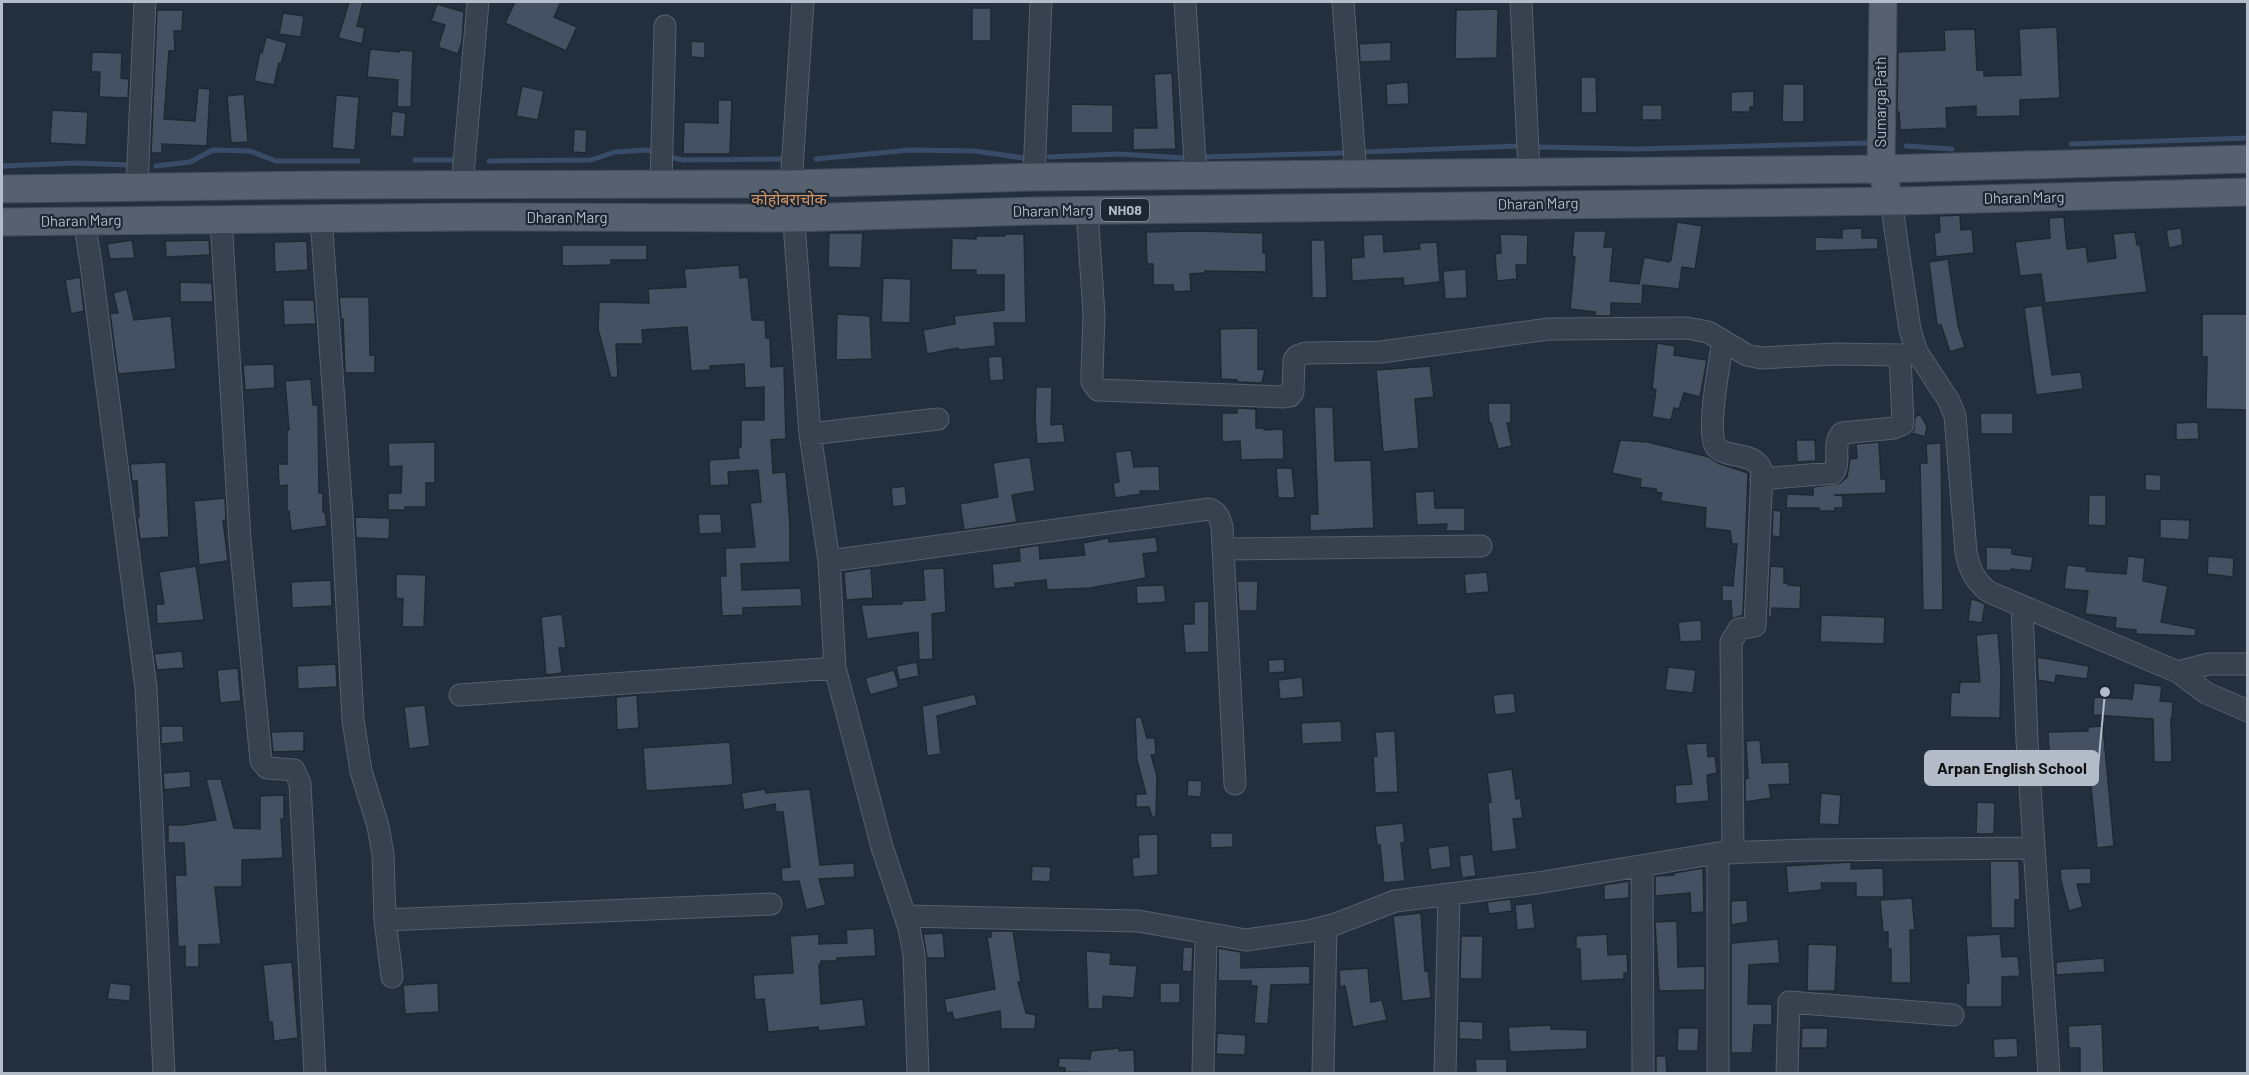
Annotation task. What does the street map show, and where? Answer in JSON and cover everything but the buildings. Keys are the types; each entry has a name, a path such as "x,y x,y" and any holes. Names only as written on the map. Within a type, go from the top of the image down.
{"main road":[{"name":"Sumarga Path","path":"1883,2 1881,169 1891,201"},
{"name":"NH08","path":"2,189 137,186 791,184 1034,177 1881,169 2247,159"},
{"name":"Dharan Marg","path":"2,222 321,218 794,218 1087,210 1891,201 2247,192"}],"street":[{"path":"137,186 145,2"},
{"path":"462,186 478,2"},
{"path":"802,2 791,184 810,434 829,561 835,668 882,847 909,928 914,955 918,1074"},
{"path":"1034,177 1041,2"},
{"path":"1185,2 1196,177"},
{"path":"1343,2 1356,175"},
{"path":"1521,2 1530,171"},
{"path":"661,185 665,26"},
{"path":"1761,479 1833,473 1836,468 1837,441 1842,433 1894,428 1903,424 1910,330 1891,201"},
{"path":"1087,210 1095,314 1092,382 1098,390 1287,397 1293,392 1294,360 1306,353 1381,352 1549,329 1687,328 1708,332 1747,355 1761,358 1908,353"},
{"path":"321,218 342,514 353,720 361,771 384,854 385,920 392,977"},
{"path":"221,219 240,540 261,761 267,768 294,771 300,783 315,1074"},
{"path":"84,220 146,688 164,1074"},
{"path":"1718,1074 1731,642 1739,629 1755,626 1761,479 1761,467 1754,461 1718,450 1714,444 1711,427 1723,341"},
{"path":"1908,353 1949,401 1955,416 1968,566 1980,586 2022,607 2178,672 2206,693 2247,711"},
{"path":"810,434 939,419"},
{"path":"829,561 1213,510 1220,519 1223,549 1235,784"},
{"path":"1223,549 1481,546"},
{"path":"2022,607 2027,740 2049,1074"},
{"path":"2178,672 2209,664 2247,664"},
{"path":"460,696 835,668"},
{"path":"905,916 1138,921 1246,940 1309,932 1395,901 1537,883 1726,853 2034,848"},
{"path":"1642,866 1644,1074"},
{"path":"1445,1074 1449,894"},
{"path":"385,920 771,904"},
{"path":"1323,1074 1326,927"},
{"path":"1203,1074 1206,933"},
{"path":"1787,1074 1789,1002 1953,1015"}],"waterway":[{"path":"2071,144 2248,138"},
{"path":"1540,147 1636,149 1868,143"},
{"path":"1363,152 1518,146"},
{"path":"1906,146 1952,149"},
{"path":"156,166 190,162 213,150 250,151 276,161 358,161"},
{"path":"489,161 591,160 615,152 647,150 656,153"},
{"path":"816,159 910,150 975,151 1024,158"},
{"path":"1203,157 1345,153"},
{"path":"1049,157 1118,154 1185,158"},
{"path":"665,156 683,160 782,159"},
{"path":"415,160 459,160"},
{"path":"2,166 78,163 128,165"}],"place":[{"name":"Arpan English School","path":"2105,692"}],"district":[{"name":"कोहोबराचोक","path":"789,199"}]}
